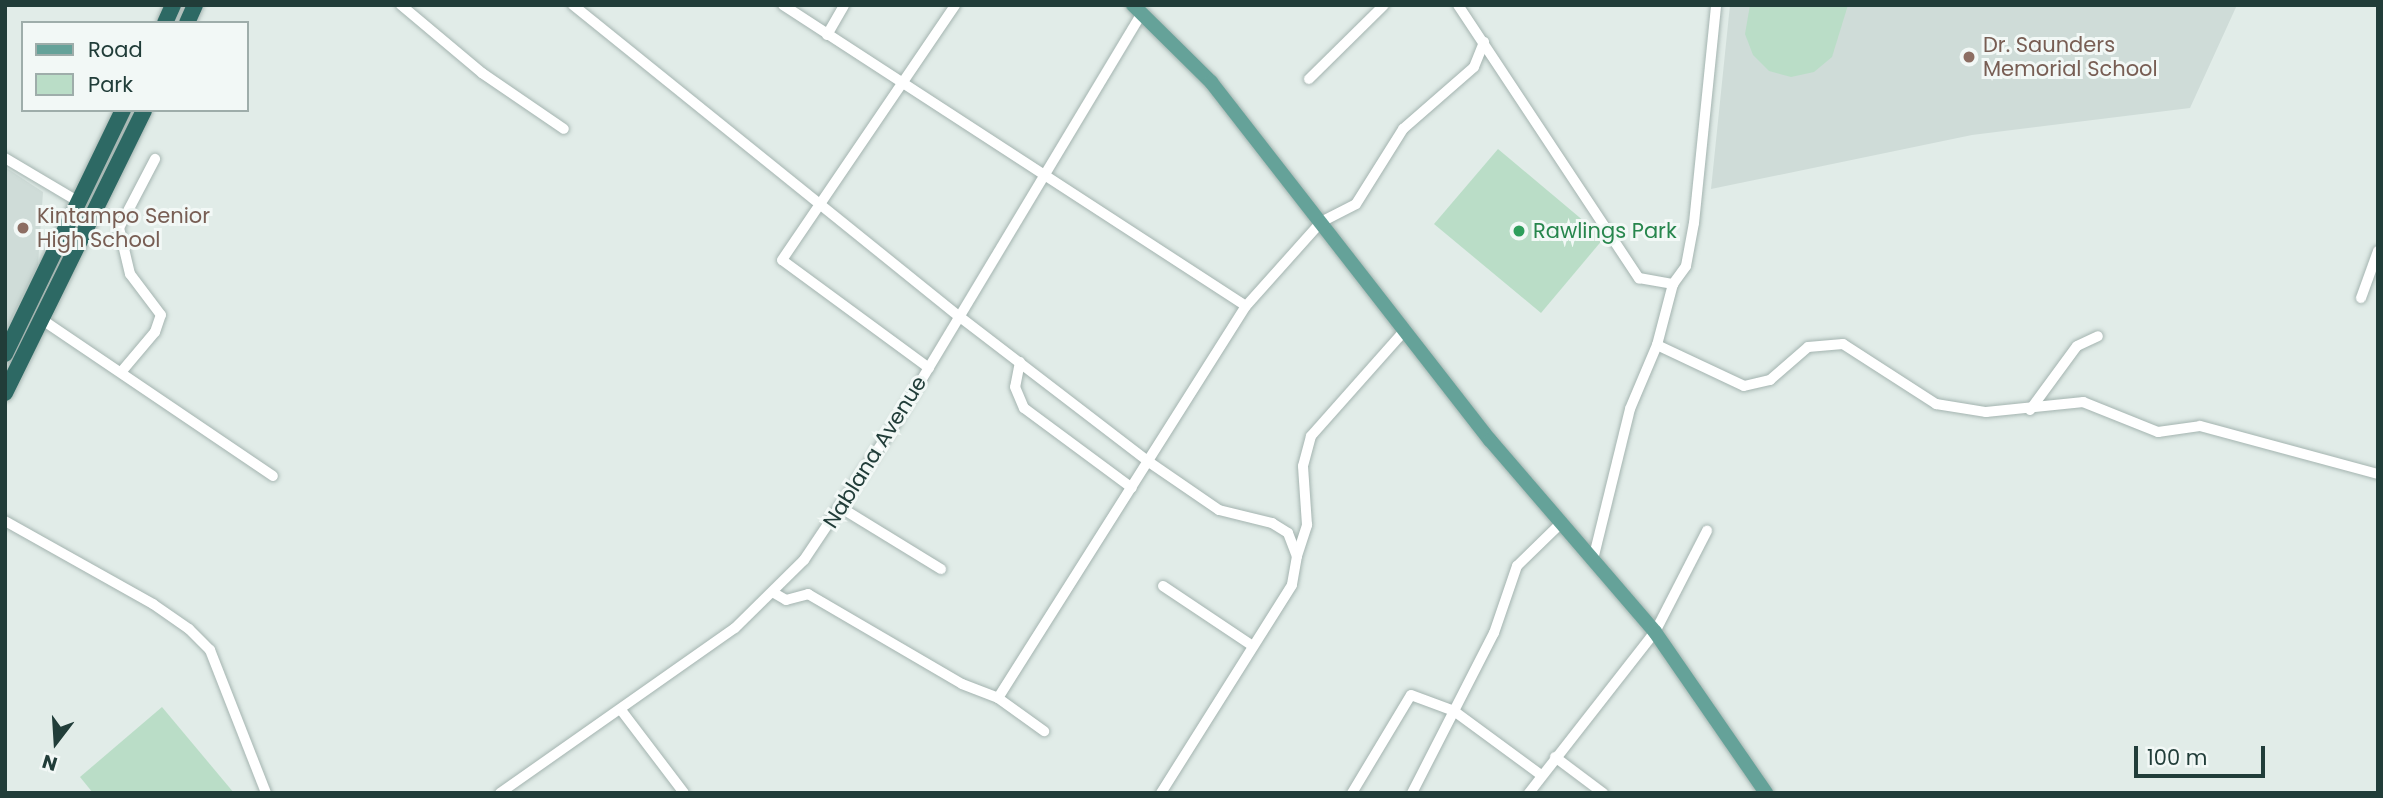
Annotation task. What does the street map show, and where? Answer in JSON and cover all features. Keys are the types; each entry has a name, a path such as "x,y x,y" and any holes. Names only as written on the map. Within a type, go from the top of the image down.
{"highway":[{"path":"166,21 173,5"},
{"path":"188,21 195,5"},
{"path":"5,354 122,112"},
{"path":"5,393 143,112"},
{"path":"79,202 95,210"}],"main road":[{"path":"1138,9 1211,82 1560,524 1655,632 1766,793"}],"street":[{"path":"401,5 482,73 564,129"},
{"path":"573,5 960,317 1149,462 1219,510 1281,527 1288,533 1297,555"},
{"path":"783,5 1246,306"},
{"path":"827,35 844,5"},
{"path":"929,368 782,260 822,207 955,5"},
{"path":"1310,79 1384,5"},
{"path":"1458,5 1639,278 1674,284"},
{"path":"1593,560 1630,409 1657,345 1674,284 1686,266 1694,223 1716,5"},
{"name":"Nablana Avenue","path":"499,793 735,628 774,593 843,509 1046,175 1138,9"},
{"path":"998,698 1246,306 1321,222 1356,204 1404,130 1474,67 1484,42"},
{"path":"5,158 79,202"},
{"path":"122,372 155,332 161,315 130,274 119,228 155,159"},
{"path":"2361,298 2378,251"},
{"path":"41,319 273,476"},
{"path":"1161,793 1251,645 1292,585 1297,555 1307,525 1303,466 1311,436 1405,330"},
{"path":"2030,410 2077,346 2098,336"},
{"path":"1657,345 1744,386 1770,380 1808,347 1843,344 1936,404 1986,412 2030,410 2083,402 2158,432 2200,426 2378,474"},
{"path":"1020,362 1015,387 1024,408 1132,488"},
{"path":"843,509 941,569"},
{"path":"5,521 153,604 203,643 224,683 266,793"},
{"path":"1412,793 1494,633 1517,566 1560,524"},
{"path":"1529,793 1655,632 1707,531"},
{"path":"1163,586 1251,645"},
{"path":"774,593 786,600 808,594 962,684 998,698 1044,731"},
{"path":"1352,793 1411,695 1454,711 1541,775"},
{"path":"621,710 684,793"},
{"path":"1555,757 1603,793"}],"shaded area":[{"name":"Dr. Saunders Memorial School","path":"1730,5 2237,5 2190,108 1972,135 1711,189"},
{"name":"Kintampo Senior High School","path":"5,167 43,192 38,265 5,332"}],"green space":[{"path":"1750,5 1848,5 1832,57 1814,72 1791,77 1769,71 1753,55 1745,34"},
{"name":"Rawlings Park","path":"1498,149 1604,238 1541,313 1434,224"},
{"path":"162,707 234,793 93,793 80,777"}],"place":[{"name":"Dr. Saunders Memorial School","path":"1969,57"},
{"name":"Kintampo Senior High School","path":"23,228"},
{"name":"Rawlings Park","path":"1519,231"}]}
